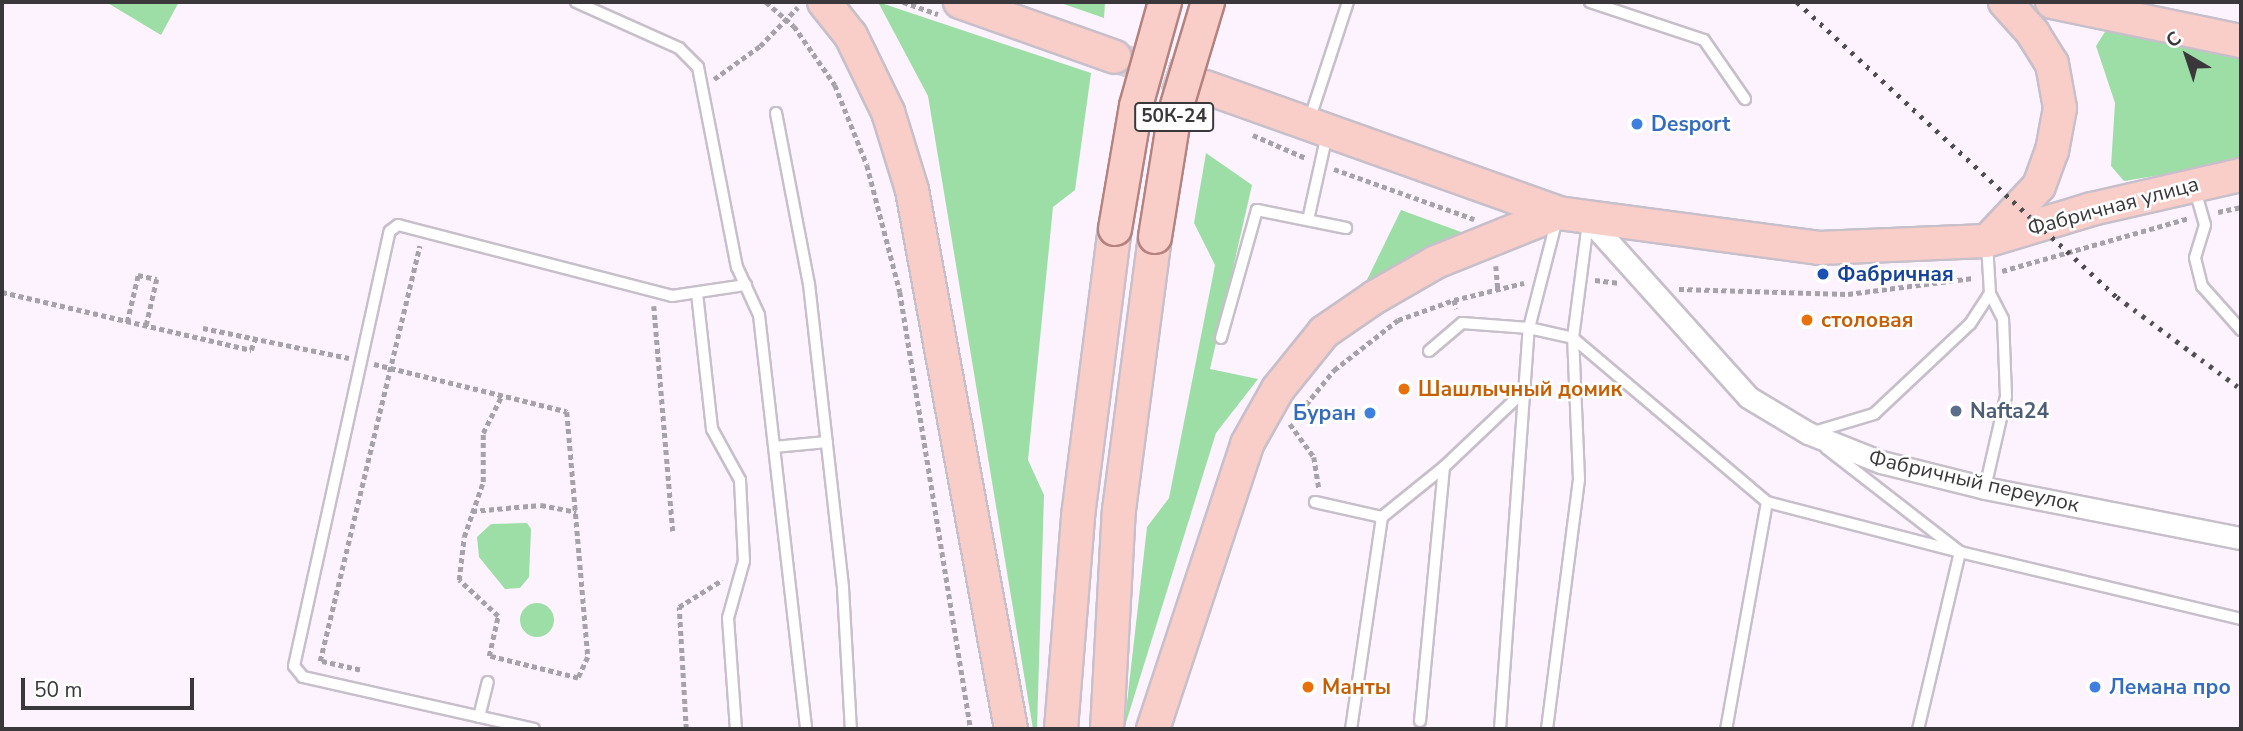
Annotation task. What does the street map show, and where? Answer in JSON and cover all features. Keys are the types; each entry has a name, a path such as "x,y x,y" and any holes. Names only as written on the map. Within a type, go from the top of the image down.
{"main road":[{"path":"824,2 851,36 888,112 912,190 1011,729"},
{"name":"50К-24","path":"1061,729 1078,516 1115,229 1136,106 1166,2"},
{"name":"50К-24","path":"1107,729 1119,510 1155,237 1175,112 1208,2"},
{"path":"1986,241 2039,186 2052,151 2060,108 2052,64 2033,33 2004,2"},
{"path":"2052,2 2241,41"},
{"path":"951,9 1115,57"},
{"name":"Фабричная улица","path":"1205,87 1573,216 1819,248 1986,241 2194,184 2241,175"},
{"path":"1153,729 1247,444 1278,389 1324,332 1436,262 1494,239 1573,216"}],"street":[{"name":"Фабричный переулок","path":"1573,216 1652,288 1748,397 1808,433 1881,462 1985,488 2241,538"}],"lane":[{"path":"576,2 688,53 698,67 737,267 760,315 806,729"},
{"path":"1308,220 1320,163 1318,127 1348,2"},
{"path":"1590,2 1704,40 1745,99"},
{"path":"776,113 809,284 843,588 851,729"},
{"path":"2194,184 2205,225 2195,258 2202,286 2241,330"},
{"path":"1221,338 1257,210 1346,228"},
{"path":"1500,729 1529,328 1541,278 1573,216"},
{"path":"1547,729 1579,479 1573,338 1581,278 1573,216"},
{"path":"534,729 303,677 294,666 390,231 398,225 672,296 746,285"},
{"path":"1985,488 2006,396 2003,319 1990,293 1986,241"},
{"path":"696,293 712,429 740,476 742,569 728,618 736,729"},
{"path":"1808,433 1874,414 1970,324 1990,293"},
{"path":"1429,351 1462,323 1529,328 1573,338 1767,502 2241,619"},
{"path":"1351,729 1382,517 1444,467 1525,390"},
{"path":"1808,433 1961,552"},
{"path":"774,447 827,442"},
{"path":"1420,721 1444,467"},
{"path":"1315,502 1382,517"},
{"path":"1726,729 1767,502"},
{"path":"1918,729 1961,552"},
{"path":"479,717 488,682"}],"path":[{"path":"766,2 787,20 835,85 867,165 900,292 971,729"},
{"path":"702,87 760,46 802,2"},
{"path":"903,2 951,9"},
{"path":"1242,129 1320,163 1493,225 1498,289"},
{"path":"1581,278 1652,288 1847,294 1989,275 2202,215 2241,207"},
{"path":"375,674 320,661 388,367 420,246 433,250"},
{"path":"127,322 138,275 158,279 146,327"},
{"path":"1284,435 1335,370 1398,320 1454,300 1541,278"},
{"path":"2,292 251,350 255,339"},
{"path":"653,292 673,531"},
{"path":"1454,300 1462,323"},
{"path":"641,303 654,306"},
{"path":"203,328 388,367 502,395 567,412 588,657 582,675 575,678 489,656 498,616 460,580 471,511 483,482 483,433 502,395"},
{"path":"1290,424 1314,457 1319,488"},
{"path":"471,511 541,505 576,512"},
{"path":"686,729 679,607 742,569"}],"green space":[{"path":"106,2 179,2 161,35"},
{"path":"878,2 1091,73 1075,190 1053,207 1028,460 1044,495 1037,729 1033,729 928,96"},
{"path":"1058,2 1105,2 1104,18"},
{"path":"2108,27 2241,58 2241,162 2124,181 2111,166 2115,103 2096,46"},
{"path":"1206,153 1252,185 1210,369 1258,379 1216,433 1124,729 1147,527 1169,498 1215,265 1194,223"},
{"path":"1401,210 1472,236 1362,290"},
{"path":"527,523 531,529 529,577 520,588 505,589 479,557 477,537 491,524"},
{"path":"537,603 549,608 554,620 549,632 537,637 525,632 520,620 525,608"}],"tunnel":[{"path":"1120,59 1205,87"}],"railway":[{"path":"1797,2 2117,297 2241,389"}],"place":[{"name":"Desport","path":"1637,124"},
{"name":"Фабричная","path":"1823,274"},
{"name":"столовая","path":"1807,320"},
{"name":"Шашлычный домик","path":"1404,389"},
{"name":"Nafta24","path":"1956,411"},
{"name":"Буран","path":"1370,413"},
{"name":"Манты","path":"1308,687"},
{"name":"Лемана про","path":"2095,687"}]}
